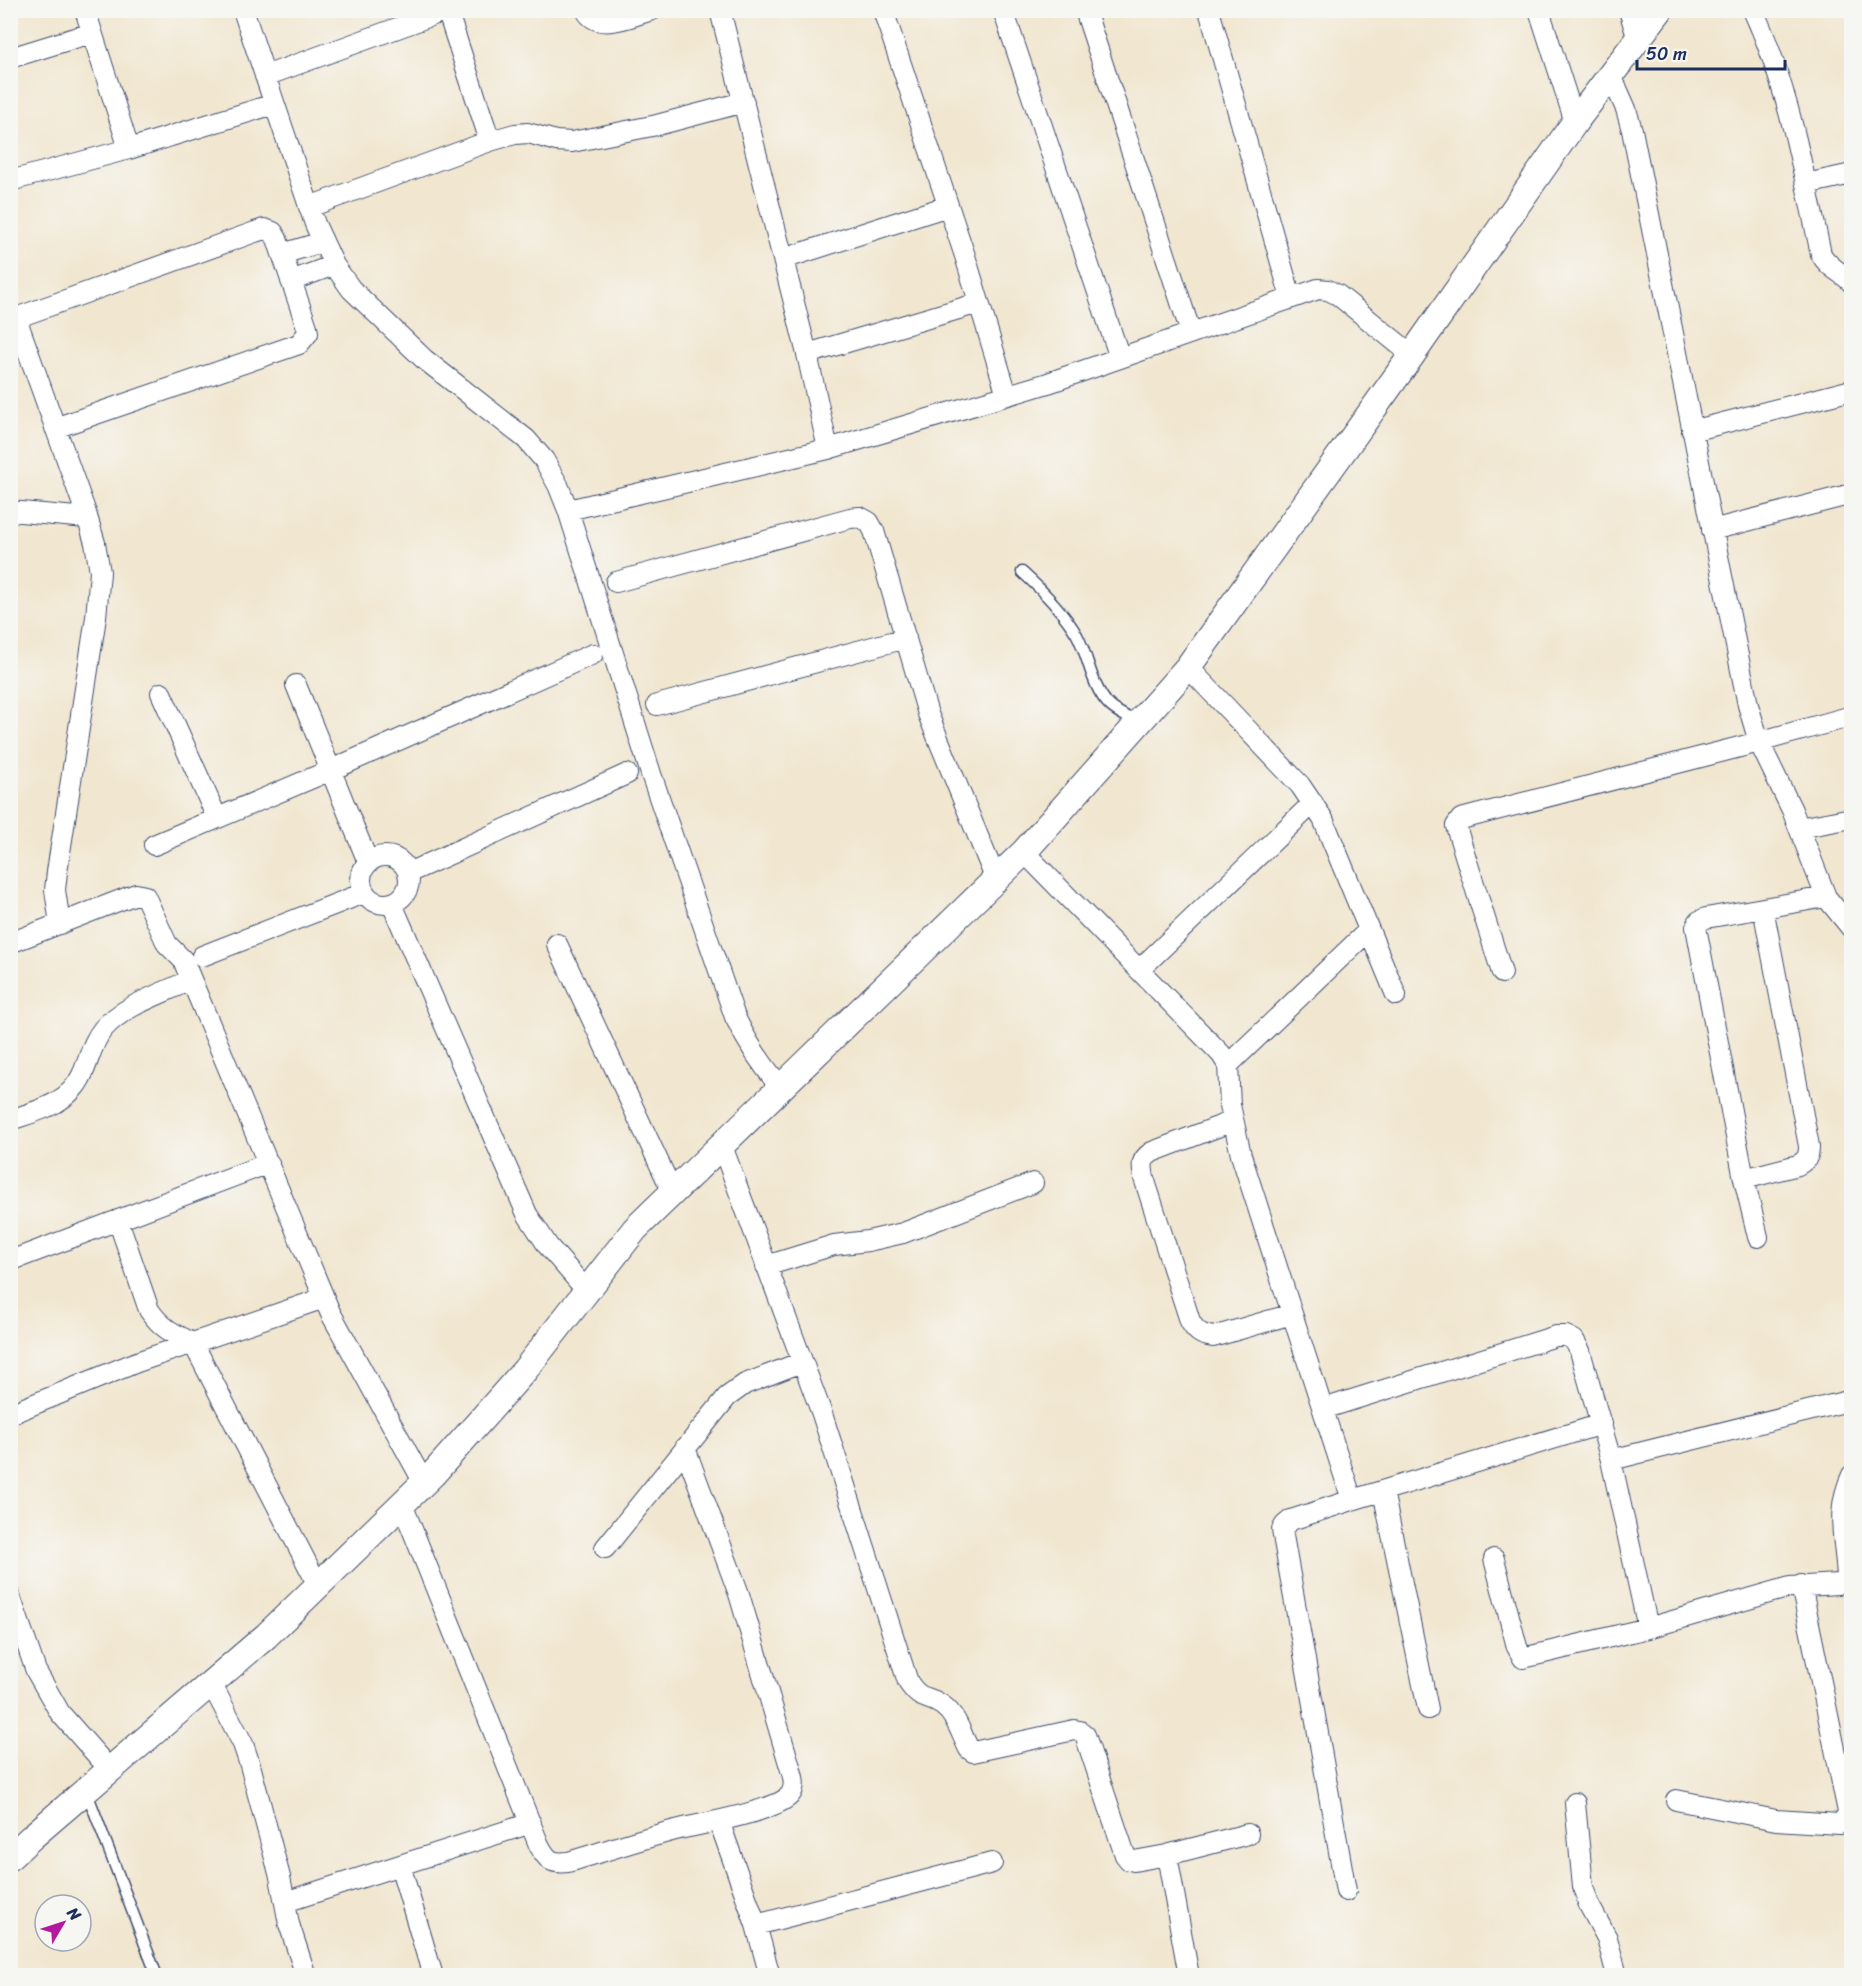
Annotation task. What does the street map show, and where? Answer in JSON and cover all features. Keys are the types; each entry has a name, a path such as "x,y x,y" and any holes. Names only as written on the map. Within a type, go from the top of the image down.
{"street":[{"path":"85,10 129,149"},
{"path":"243,10 309,207 322,242 334,265 351,289 424,359 526,439 544,460 558,485 568,510 651,774 735,1017 758,1060 782,1087"},
{"path":"265,76 447,10 490,141"},
{"path":"586,10 590,17 598,22 608,22 652,10"},
{"path":"720,10 807,354 828,449"},
{"path":"883,10 1007,395"},
{"path":"1003,10 1120,358"},
{"path":"1085,10 1191,333"},
{"path":"1209,10 1291,298"},
{"path":"1539,10 1575,122"},
{"path":"1629,10 1638,40"},
{"path":"10,1857 266,1636 424,1483 525,1370 635,1229 1024,852 1188,667 1412,355 1575,122 1660,10"},
{"path":"1753,10 1775,62 1786,97 1821,254 1826,263 1847,277 1851,283"},
{"path":"10,58 92,33"},
{"path":"1611,75 1626,108 1632,130 1748,705 1760,742 1799,828 1826,897 1851,929"},
{"path":"309,207 490,141 528,133 556,141 572,142 657,125 744,102"},
{"path":"10,181 129,149 274,105"},
{"path":"1806,184 1851,174"},
{"path":"783,259 948,206"},
{"path":"55,428 299,344 308,333 273,232 264,229 13,319 87,518 95,543 100,572 96,617 57,872 55,890 60,924"},
{"path":"282,254 322,242"},
{"path":"291,281 334,265"},
{"path":"568,510 828,449 1048,383 1318,289 1328,290 1338,295 1412,355"},
{"path":"807,354 979,303"},
{"path":"1692,430 1851,390"},
{"path":"1712,530 1851,494"},
{"path":"10,511 87,518"},
{"path":"616,582 861,517 868,522 873,531 928,714 996,880"},
{"path":"657,705 906,638"},
{"path":"154,845 331,770 593,654"},
{"path":"1188,667 1300,785 1313,803 1323,819 1396,995"},
{"path":"296,685 368,862"},
{"path":"161,693 217,818"},
{"path":"1502,973 1456,826 1461,819 1760,742 1851,716"},
{"path":"408,873 627,774"},
{"path":"1139,970 1313,803"},
{"path":"1799,828 1851,818"},
{"path":"1024,852 1221,1054 1228,1065 1230,1105 1241,1155 1352,1500"},
{"path":"383,856 400,860 408,873 409,880 405,895 392,903 377,903 364,893 361,877 368,862 383,856"},
{"path":"202,956 364,893"},
{"path":"10,943 141,894 148,900 167,944 183,960 330,1312 424,1483"},
{"path":"1758,1237 1744,1179 1696,927 1699,921 1706,918 1826,897"},
{"path":"392,903 527,1214 548,1246 587,1291"},
{"path":"1744,1179 1798,1165 1809,1154 1762,908"},
{"path":"1228,1065 1369,930"},
{"path":"557,944 673,1193"},
{"path":"10,1120 51,1106 72,1091 81,1077 101,1031 128,1009 190,980"},
{"path":"1233,1121 1152,1152 1145,1157 1142,1165 1144,1178 1190,1322 1195,1330 1213,1337 1292,1314"},
{"path":"722,1146 802,1362 864,1542 905,1671 914,1691 921,1698 941,1704 948,1710 961,1730 969,1749 973,1752 1074,1730 1080,1731 1085,1735 1125,1855 1129,1860 1167,1855 1248,1834"},
{"path":"10,1261 268,1163"},
{"path":"766,1266 834,1245 868,1241 903,1233 1033,1184"},
{"path":"118,1220 149,1310 167,1330 193,1343 318,1585"},
{"path":"10,1414 137,1362 324,1298"},
{"path":"1323,1409 1556,1336 1566,1336 1574,1340 1580,1351 1602,1424 1648,1628"},
{"path":"605,1548 727,1397 753,1380 802,1362"},
{"path":"1611,1460 1851,1400"},
{"path":"1346,1891 1282,1530 1292,1520 1352,1500 1602,1424"},
{"path":"402,1504 544,1853 549,1860 556,1863 568,1862 683,1828 719,1821 777,1804 789,1795 793,1788 793,1780 738,1594 685,1448"},
{"path":"1494,1560 1517,1647 1523,1658 1529,1658 1648,1628 1790,1587 1838,1584 1847,1579 1842,1536 1842,1503 1851,1475"},
{"path":"1383,1491 1428,1709"},
{"path":"1676,1800 1776,1820 1839,1824 1845,1822 1848,1812 1802,1585"},
{"path":"10,1596 36,1671 60,1713 110,1770"},
{"path":"211,1683 243,1744 250,1765 289,1924 306,1976"},
{"path":"1575,1803 1583,1887 1589,1905 1607,1938 1617,1976"},
{"path":"719,1821 756,1925 770,1976"},
{"path":"285,1902 531,1823"},
{"path":"1167,1855 1189,1976"},
{"path":"756,1925 992,1863"},
{"path":"400,1865 433,1976"}],"lane":[{"path":"1022,572 1044,592 1076,632 1101,694 1111,706 1138,723"},
{"path":"86,1790 157,1976"}]}
